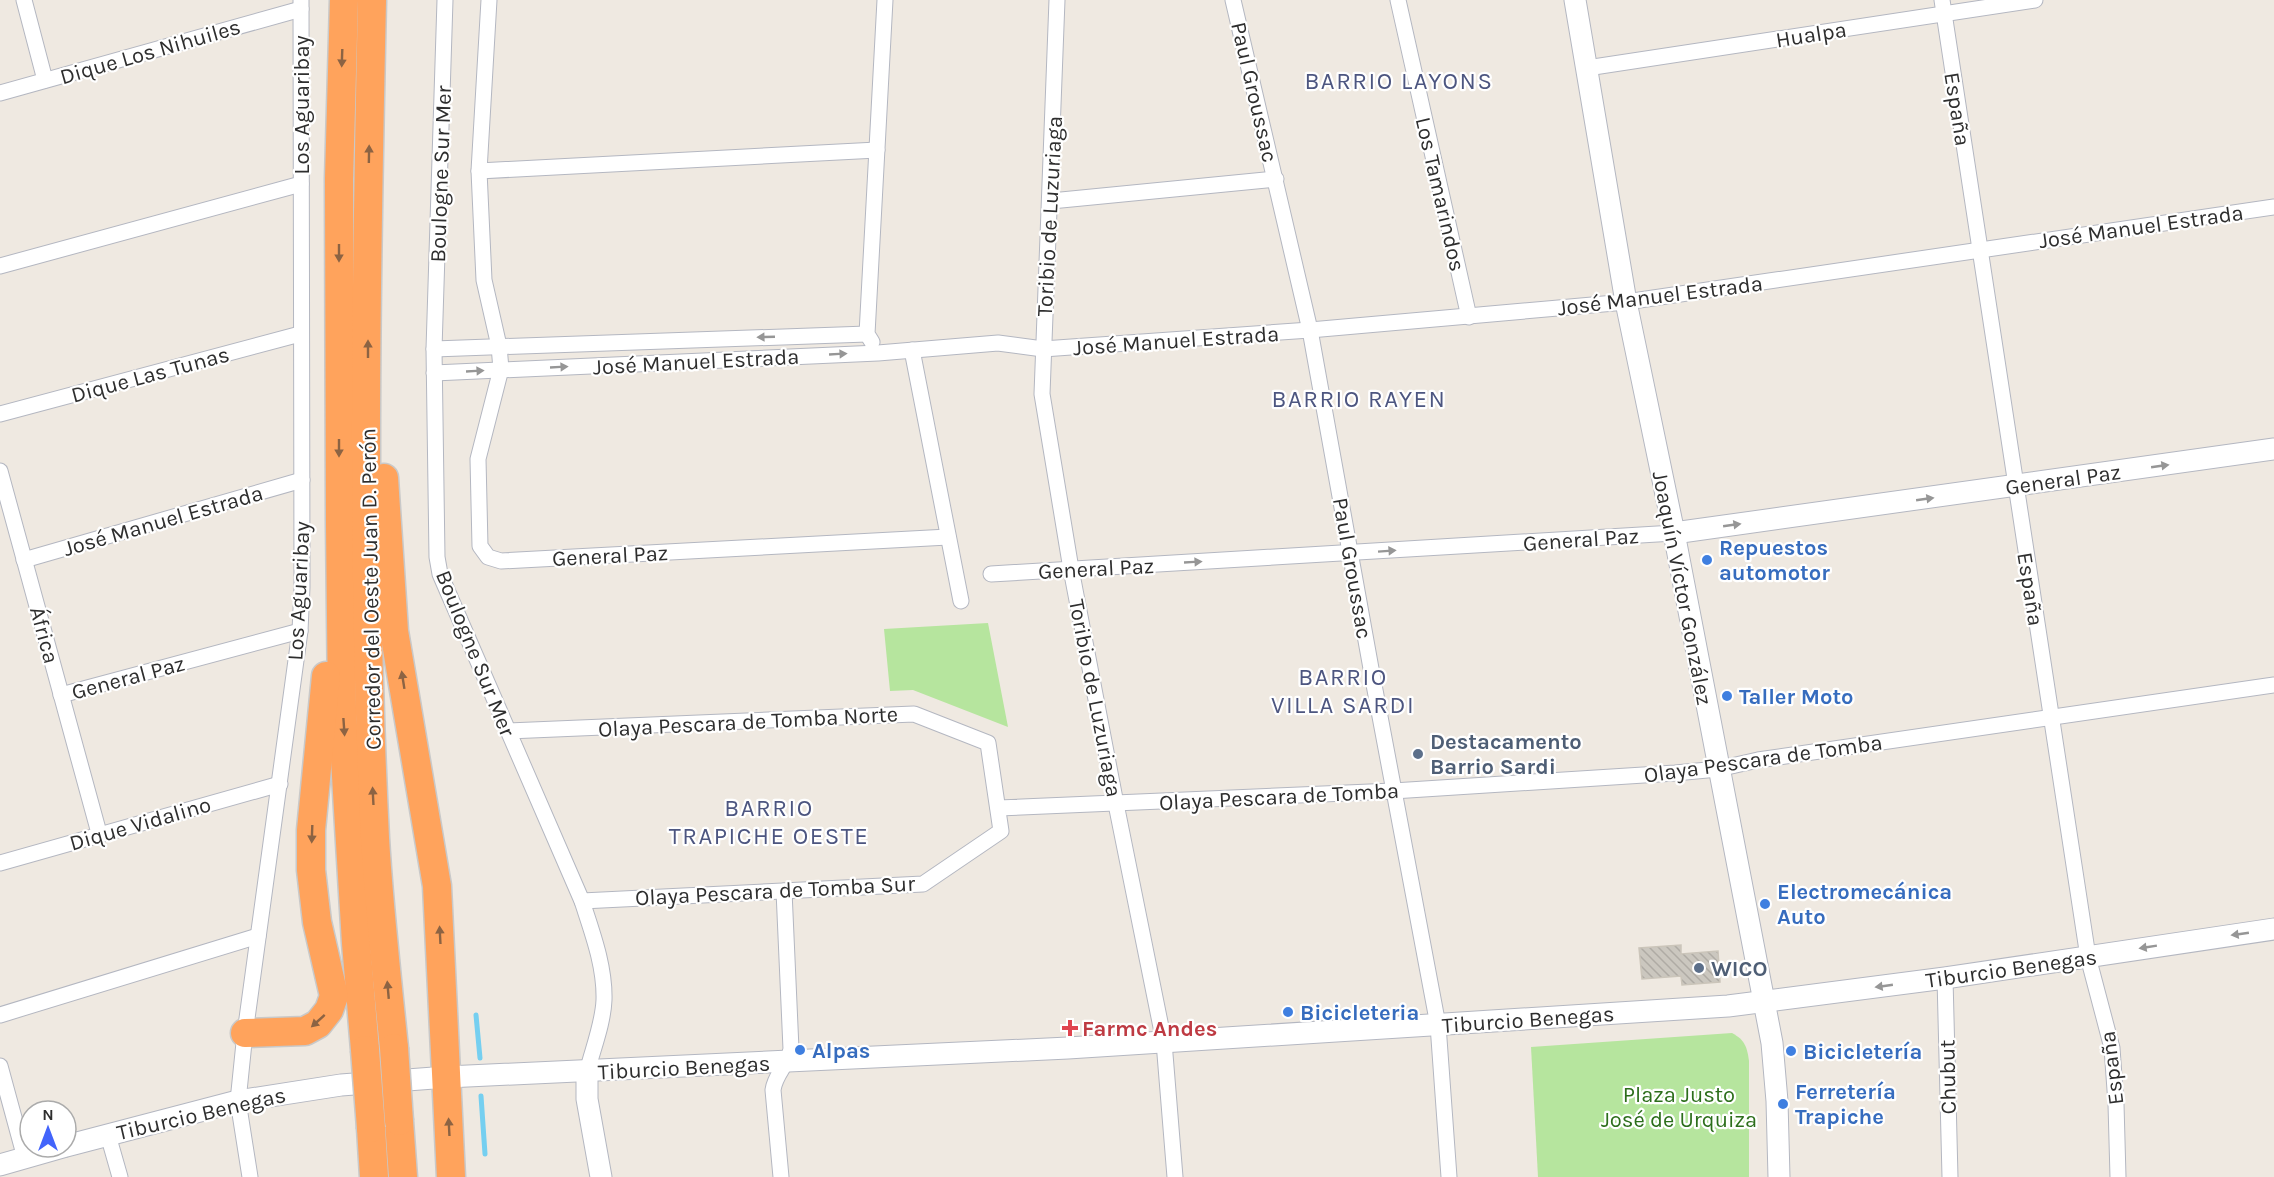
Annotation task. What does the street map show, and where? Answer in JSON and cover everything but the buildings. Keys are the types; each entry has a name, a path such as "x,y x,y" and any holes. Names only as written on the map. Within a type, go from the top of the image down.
{"highway":[{"name":"Corredor del Oeste Juan D. Perón","path":"344,0 339,179 339,524 342,709 356,943 374,1177"},
{"name":"Corredor del Oeste Juan D. Perón","path":"372,0 367,388 369,711 375,842 403,1177"},
{"path":"367,388 383,460 394,631 437,886 451,1177"},
{"path":"245,1033 305,1031 318,1024 329,1010 334,996 317,922 311,870 311,830 339,524"}],"main road":[{"name":"Joaquín Víctor González","path":"1575,0 1626,302 1674,533 1775,1062 1779,1177"},
{"name":"General Paz","path":"1674,533 2274,449"},
{"name":"Tiburcio Benegas","path":"78,1143 238,1101 332,1086 447,1077 587,1072 1164,1042 1728,1006 1945,978 2274,929"},
{"name":"Boulogne Sur Mer","path":"587,1072 587,1099 601,1177"},
{"name":"Tiburcio Benegas","path":"0,1165 21,1159"}],"street":[{"path":"24,0 45,80"},
{"name":"Boulogne Sur Mer","path":"445,0 434,350 437,557 440,574 582,901 599,959 604,999 587,1072"},
{"path":"489,0 479,171 484,280 499,346 501,369"},
{"path":"878,353 867,334 885,0"},
{"name":"Toribio de Luzuriaga","path":"1057,0 1042,394 1071,569 1164,1042 1175,1177"},
{"name":"Paul Groussac","path":"1233,0 1310,330 1438,1025 1449,1177"},
{"name":"Los Tamarindos","path":"1398,0 1469,317"},
{"name":"Hualpa","path":"1587,68 1943,7 2035,0"},
{"name":"Dique Los Nihuiles","path":"0,93 301,4"},
{"name":"Los Aguaribay","path":"250,1177 238,1101 245,1033 300,631 302,587 301,4"},
{"name":"España","path":"1943,7 2088,957 2112,1048 2118,1177"},
{"path":"479,171 877,150"},
{"path":"1051,201 1276,179"},
{"path":"0,266 301,184"},
{"name":"José Manuel Estrada","path":"434,373 878,353 998,343 1043,350 1469,317 1626,302 2274,207"},
{"name":"Dique Las Tunas","path":"0,414 300,334"},
{"name":"José Manuel Estrada","path":"434,350 867,334"},
{"path":"912,350 961,601"},
{"name":"General Paz","path":"501,369 478,459 480,546 488,556 501,561 948,537"},
{"name":"África","path":"0,471 99,833"},
{"name":"José Manuel Estrada","path":"24,560 302,480"},
{"name":"General Paz","path":"991,574 1674,533"},
{"name":"General Paz","path":"61,695 300,631"},
{"name":"Olaya Pescara de Tomba","path":"998,808 1394,791 1718,768 1758,760 2274,685"},
{"name":"Olaya Pescara de Tomba Norte","path":"508,731 914,714 988,743 998,808"},
{"name":"Dique Vidalino","path":"0,863 99,833 280,784"},
{"name":"Olaya Pescara de Tomba Sur","path":"582,901 923,884 1001,831 998,808"},
{"path":"781,1177 773,1090 776,1077 787,1062 791,1049 784,891"},
{"path":"0,1015 258,936"},
{"name":"Chubut","path":"1945,978 1950,1177"},
{"path":"0,1066 18,1132"},
{"path":"108,1134 120,1177"}],"green space":[{"path":"988,623 1008,727 913,690 890,691 884,629"},
{"name":"Plaza Justo José de Urquiza","path":"1732,1033 1745,1044 1749,1061 1749,1177 1538,1177 1531,1047"}],"waterway":[{"path":"476,1015 480,1058"},
{"path":"481,1096 485,1154"}],"place":[{"name":"Repuestos automotor","path":"1707,560"},
{"name":"Taller Moto","path":"1727,696"},
{"name":"Destacamento Barrio Sardi","path":"1418,754"},
{"name":"Electromecánica Auto","path":"1765,904"},
{"name":"WICO","path":"1699,968"},
{"name":"Bicicleteria","path":"1288,1012"},
{"name":"Farmc Andes","path":"1070,1028"},
{"name":"Alpas","path":"800,1050"},
{"name":"Bicicletería","path":"1791,1051"},
{"name":"Ferretería Trapiche","path":"1783,1104"}],"district":[{"name":"BARRIO LAYONS","path":"1399,81"},
{"name":"BARRIO RAYEN","path":"1359,399"},
{"name":"BARRIO VILLA SARDI","path":"1343,691"},
{"name":"BARRIO TRAPICHE OESTE","path":"769,822"}]}
